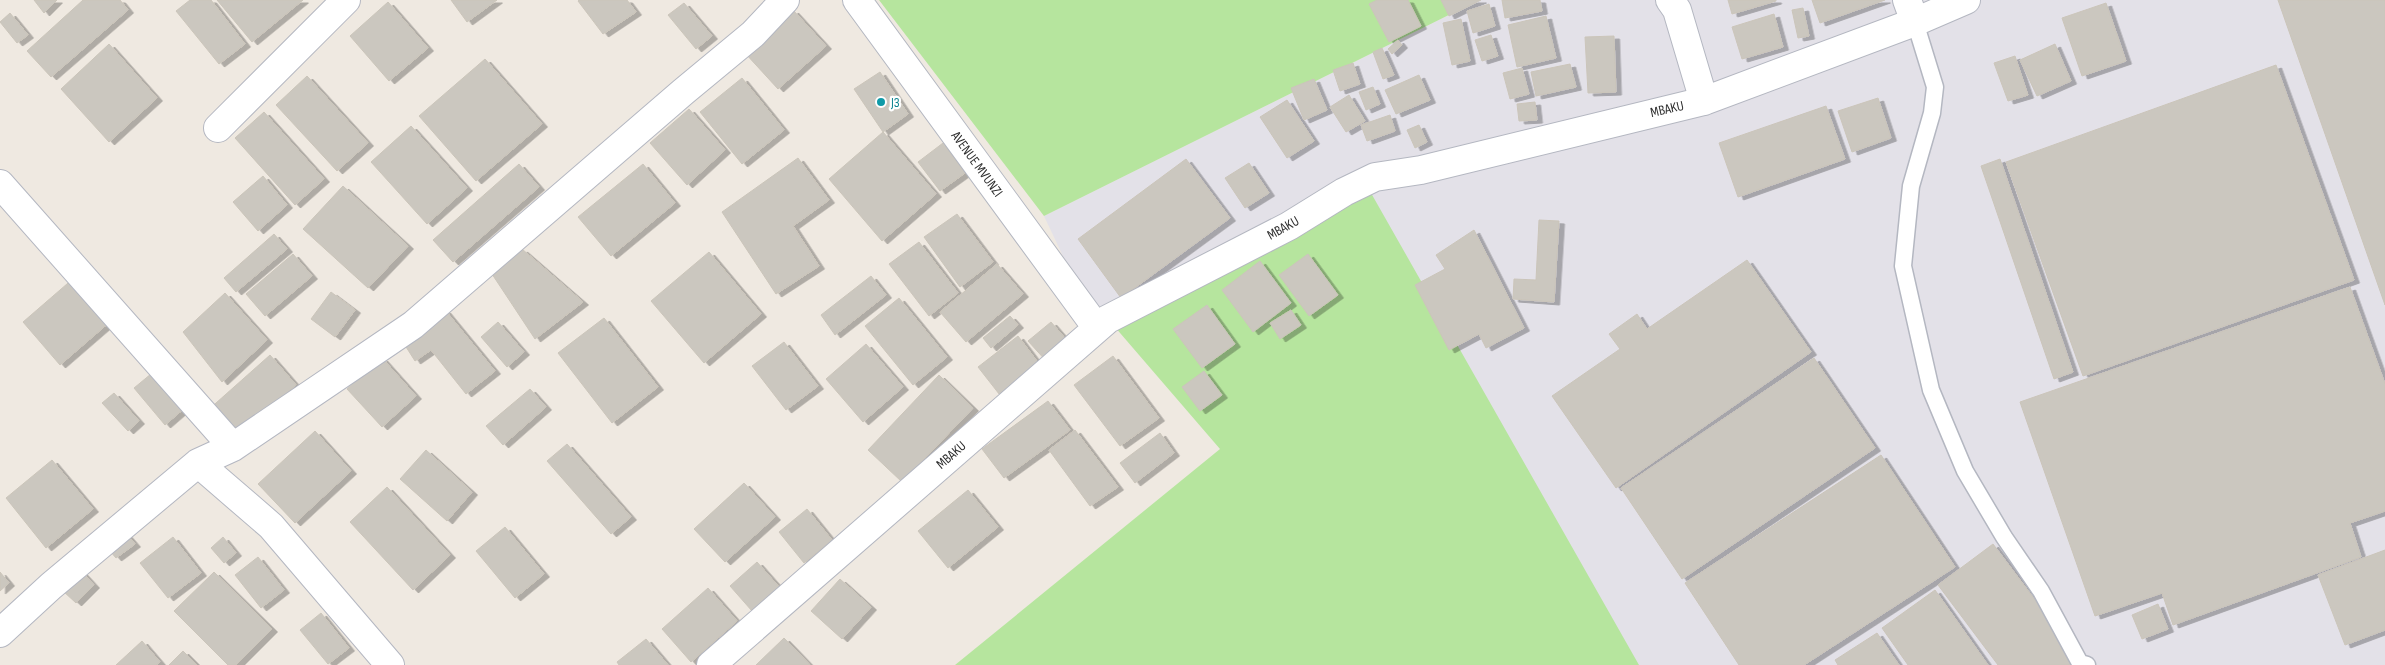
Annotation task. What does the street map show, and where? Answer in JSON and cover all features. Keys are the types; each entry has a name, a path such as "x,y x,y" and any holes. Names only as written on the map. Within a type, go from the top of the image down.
{"street":[{"path":"218,128 346,0"},
{"path":"0,633 52,586 198,462 233,447 413,325 753,34 784,0"},
{"name":"AVENUE MVUNZI","path":"857,0 1097,328"},
{"path":"1670,0 1677,10 1704,100"},
{"name":"MBAKU","path":"711,665 1108,319 1289,226 1344,192 1374,177 1421,170 1704,100 1911,11 1966,0"},
{"path":"0,184 233,447"},
{"path":"198,462 271,526 390,665"}],"lane":[{"path":"1911,11 1935,87 1932,113 1911,186 1903,266 1930,390 1965,471 2004,537 2041,592 2080,663 2087,665"}],"shaded area":[{"path":"1479,0 2385,0 2385,665 1638,665 1372,199 1097,328 1044,216"}],"green space":[{"path":"879,0 1479,0 1044,216"},
{"path":"1371,193 1639,665 955,665 1220,449 1108,319"}],"building":[{"path":"34,0 57,0 44,13"},
{"path":"83,0 120,0 128,10 51,77 27,51"},
{"path":"190,0 211,0 245,44 219,64 176,11"},
{"path":"217,0 303,0 252,42"},
{"path":"451,0 497,0 467,22"},
{"path":"579,0 627,0 636,12 603,34"},
{"path":"1377,0 1408,0 1421,26 1389,42 1369,4"},
{"path":"1441,0 1481,0 1449,16"},
{"path":"1502,0 1540,0 1542,11 1505,18"},
{"path":"1728,0 1776,0 1776,1 1732,14"},
{"path":"1812,0 1885,0 1820,23"},
{"path":"2278,0 2385,0 2385,305"},
{"path":"388,2 428,48 389,81 350,36"},
{"path":"684,3 712,36 696,49 668,15"},
{"path":"2106,3 2126,61 2082,76 2062,18"},
{"path":"1489,4 1495,26 1473,33 1467,11"},
{"path":"1803,8 1809,36 1798,38 1792,10"},
{"path":"793,10 826,46 778,89 745,53"},
{"path":"10,13 28,35 17,43 0,22"},
{"path":"1774,14 1783,47 1742,59 1732,27"},
{"path":"1546,16 1556,58 1517,67 1508,25"},
{"path":"1461,19 1470,61 1452,65 1443,23"},
{"path":"1491,35 1498,56 1482,61 1475,40"},
{"path":"1614,36 1616,92 1588,93 1585,37"},
{"path":"1398,40 1402,45 1392,54 1388,49"},
{"path":"109,44 157,98 109,142 61,89"},
{"path":"2055,44 2071,81 2037,96 2020,60"},
{"path":"1382,48 1394,75 1383,79 1373,52"},
{"path":"2015,56 2028,95 2008,101 1994,63"},
{"path":"485,59 542,124 476,181 419,116"},
{"path":"1353,63 1360,84 1340,91 1333,70"},
{"path":"1570,64 1576,87 1536,96 1531,72"},
{"path":"2276,65 2354,280 2083,376 2006,162"},
{"path":"1522,68 1529,94 1510,99 1503,73"},
{"name":"J3","path":"880,72 908,114 883,132 854,89"},
{"path":"1419,75 1430,100 1396,114 1385,90"},
{"path":"307,76 368,143 337,171 276,105"},
{"path":"742,78 784,130 742,164 700,112"},
{"path":"1314,79 1327,110 1304,120 1291,88"},
{"path":"1373,87 1380,104 1366,110 1359,92"},
{"path":"1349,95 1365,121 1346,132 1330,107"},
{"path":"1878,98 1891,138 1852,152 1838,111"},
{"path":"1287,100 1314,141 1287,158 1260,117"},
{"path":"1535,102 1537,120 1519,121 1517,104"},
{"path":"1826,106 1845,159 1738,197 1719,143"},
{"path":"689,109 725,150 687,185 650,143"},
{"path":"264,112 324,179 295,205 235,138"},
{"path":"1390,115 1395,131 1367,141 1361,125"},
{"path":"1419,125 1427,142 1415,148 1407,130"},
{"path":"411,126 467,188 427,224 371,162"},
{"path":"883,132 936,194 882,241 829,179"},
{"path":"943,143 965,173 940,191 918,162"},
{"path":"798,158 829,200 793,226 819,266 776,294 722,212"},
{"path":"1186,159 1230,218 1121,298 1078,239"},
{"path":"2000,159 2073,372 2054,379 1981,166"},
{"path":"1249,163 1269,193 1245,208 1225,178"},
{"path":"519,164 539,187 453,262 433,240"},
{"path":"643,164 675,203 611,256 578,217"},
{"path":"263,176 287,205 258,231 233,202"},
{"path":"343,186 408,246 368,288 303,229"},
{"path":"957,214 993,262 960,287 924,237"},
{"path":"1539,220 1559,221 1554,302 1513,299 1514,279 1536,280"},
{"path":"1474,230 1524,328 1486,348 1479,334 1449,350 1415,285 1445,269 1436,255"},
{"path":"274,234 287,249 236,292 224,278"},
{"path":"919,242 958,293 929,316 889,264"},
{"path":"522,249 583,302 535,339 490,271"},
{"path":"709,252 761,314 704,363 651,301"},
{"path":"293,254 312,276 265,316 246,294"},
{"path":"1308,254 1338,295 1309,316 1279,275"},
{"path":"1747,260 1811,352 1616,488 1552,396 1620,349 1609,334 1637,314 1647,329"},
{"path":"1260,261 1291,303 1253,332 1222,290"},
{"path":"997,264 1023,294 966,342 940,312"},
{"path":"871,276 886,295 835,335 821,315"},
{"path":"75,277 112,320 60,365 23,322"},
{"path":"2350,287 2385,384 2385,511 2350,523 2361,557 2173,625 2162,593 2095,616 2020,402"},
{"path":"331,292 355,310 335,337 311,319"},
{"path":"225,293 267,340 222,382 183,332"},
{"path":"899,298 947,357 913,385 865,326"},
{"path":"1207,305 1235,344 1202,368 1173,329"},
{"path":"445,310 495,371 466,394 431,350 415,361 401,339"},
{"path":"1291,310 1301,325 1280,339 1270,323"},
{"path":"1010,316 1018,325 991,348 983,338"},
{"path":"604,318 658,387 612,423 558,353"},
{"path":"498,322 524,352 507,367 481,337"},
{"path":"1051,322 1070,344 1048,363 1028,341"},
{"path":"1018,336 1042,368 1003,399 978,367"},
{"path":"784,342 818,386 786,410 752,366"},
{"path":"866,344 903,387 863,422 826,379"},
{"path":"270,355 296,385 233,440 207,411"},
{"path":"1113,356 1159,418 1120,446 1074,385"},
{"path":"382,358 416,396 382,427 347,389"},
{"path":"1814,358 1875,448 1682,579 1621,488"},
{"path":"157,369 187,406 165,425 134,388"},
{"path":"1204,371 1222,395 1200,411 1182,387"},
{"path":"939,375 973,408 902,482 868,450"},
{"path":"530,389 546,407 503,445 486,426"},
{"path":"114,393 139,421 128,431 102,403"},
{"path":"1048,401 1070,430 1004,478 982,449"},
{"path":"1075,430 1118,487 1090,506 1049,450"},
{"path":"315,431 351,471 295,523 258,484"},
{"path":"1160,433 1174,453 1135,483 1120,463"},
{"path":"567,444 631,517 611,534 547,461"},
{"path":"426,450 472,492 447,521 400,479"},
{"path":"1881,455 1955,567 1804,665 1739,665 1685,583"},
{"path":"52,460 93,509 46,548 6,498"},
{"path":"744,483 775,517 725,562 694,529"},
{"path":"387,487 450,555 413,590 350,522"},
{"path":"968,490 998,527 948,568 918,531"},
{"path":"807,509 832,540 804,563 779,532"},
{"path":"505,527 544,574 515,598 476,551"},
{"path":"122,529 135,544 116,558 104,544"},
{"path":"173,537 201,573 168,598 140,563"},
{"path":"223,537 236,553 224,563 211,548"},
{"path":"1993,544 2084,665 1998,665 1938,585"},
{"path":"2385,550 2385,630 2345,645 2318,575"},
{"path":"258,557 284,590 261,608 235,575"},
{"path":"757,562 779,587 752,611 730,586"},
{"path":"0,572 9,583 0,591"},
{"path":"82,572 94,585 76,603 63,591"},
{"path":"214,572 272,629 236,665 228,665 174,611"},
{"path":"840,579 871,607 842,639 811,611"},
{"path":"708,588 737,621 691,662 662,629"},
{"path":"1935,590 1988,665 1908,665 1882,628"},
{"path":"2158,604 2168,629 2142,639 2132,615"},
{"path":"321,613 349,648 328,664 300,630"},
{"path":"1877,633 1899,665 1838,665 1835,660"},
{"path":"784,638 810,665 756,665"},
{"path":"646,639 668,665 619,665 617,662"},
{"path":"142,641 160,662 156,665 116,665"},
{"path":"183,651 197,665 169,665"}],"place":[{"name":"J3","path":"881,102"}]}
